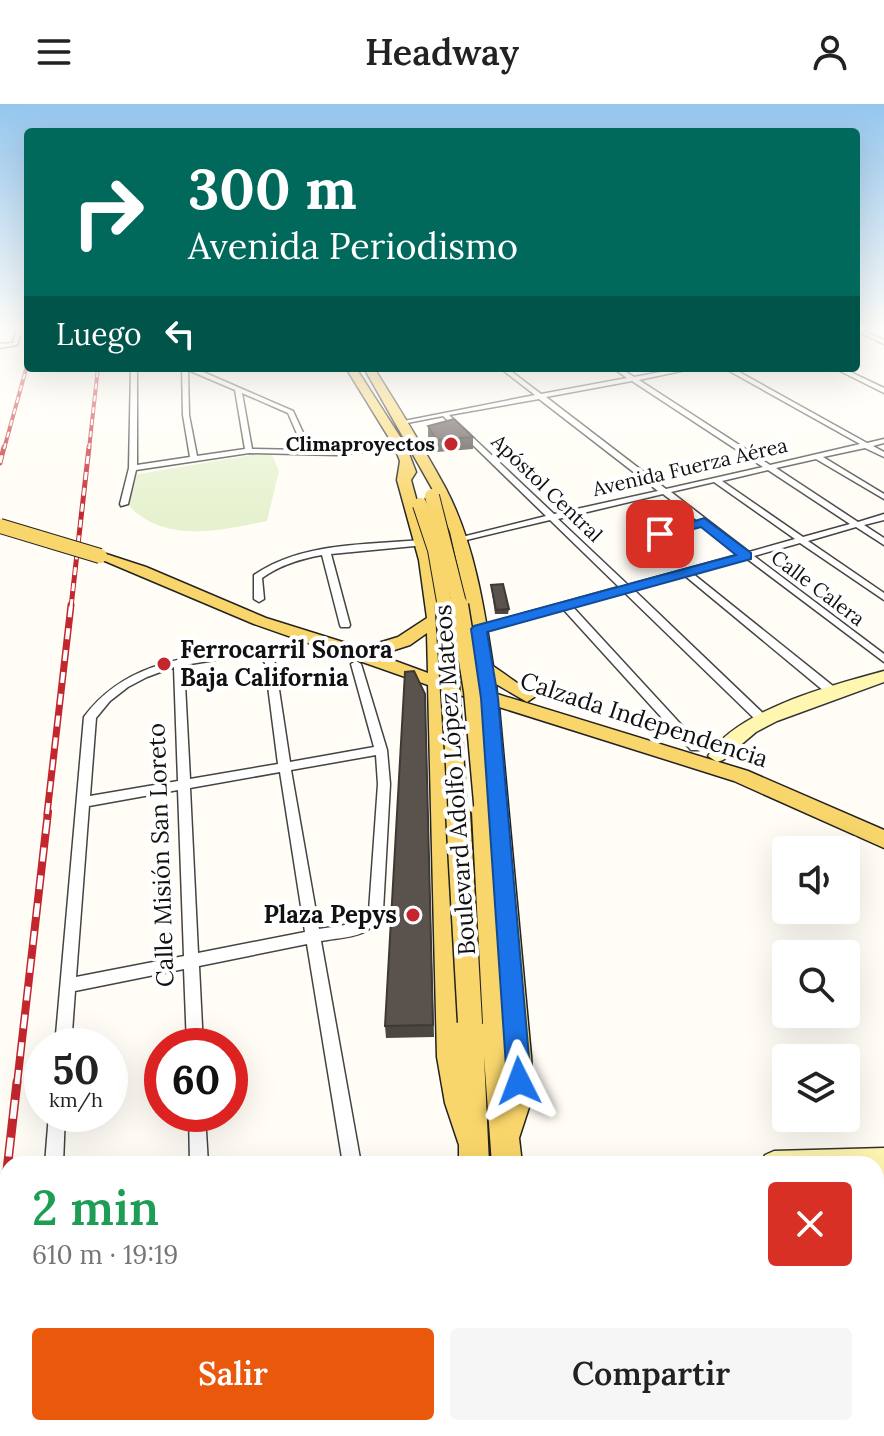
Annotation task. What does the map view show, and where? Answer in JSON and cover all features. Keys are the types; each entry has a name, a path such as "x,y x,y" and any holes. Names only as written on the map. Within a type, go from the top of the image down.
{"main road":[{"name":"Boulevard Adolfo López Mateos","path":"367,390 400,446 412,457"},
{"name":"Boulevard Adolfo López Mateos","path":"383,390 402,422 426,501 446,611 483,1022 506,1155"},
{"path":"474,1155 450,1057 435,620 422,543 404,480 412,457 436,478 458,539 488,684 519,1081 506,1155"},
{"name":"Calzada Independencia","path":"0,526 151,574 360,659 383,661 438,676"},
{"path":"360,659 404,641 435,620"},
{"name":"Calzada Independencia","path":"383,661 405,672 488,684 529,703 741,776 884,839"},
{"path":"405,672 440,707"},
{"path":"488,684 529,703 502,725 492,740"},
{"name":"Calzada Independencia","path":"529,703 695,747 884,827"},
{"name":"Boulevard Adolfo López Mateos","path":"474,1155 483,1022"}],"street":[{"path":"124,504 133,468 134,390"},
{"path":"187,390 186,415 194,460"},
{"path":"238,390 249,451"},
{"path":"243,390 291,412 308,451"},
{"name":"Calle Calera","path":"532,390 884,659"},
{"path":"402,422 572,390"},
{"path":"650,390 884,542"},
{"path":"767,390 884,455"},
{"name":"Apóstol Central","path":"444,414 764,721"},
{"name":"Avenida Fuerza Aérea","path":"458,539 884,441"},
{"path":"133,468 249,451 337,453 400,446"},
{"path":"816,456 884,497"},
{"path":"714,479 884,597"},
{"path":"479,629 884,517"},
{"path":"660,534 704,522"},
{"path":"259,599 256,582 265,570 298,558 422,543"},
{"path":"326,553 345,625"},
{"path":"687,573 834,693"},
{"path":"566,606 695,747"},
{"path":"65,1028 90,717 104,701 149,669 252,651 266,654 270,663 351,1156"},
{"path":"69,985 361,927 371,921 376,911 384,784 381,750 360,659"},
{"name":"Calle Misión San Loreto","path":"179,662 194,1028"},
{"path":"717,756 730,739 764,721 884,676"},
{"path":"83,802 381,750"},
{"path":"54,1156 56,1132"},
{"path":"198,1132 199,1156"}],"green space":[{"path":"264,453 272,455 279,471 267,521 212,531 176,530 143,517 128,505 133,475"}],"building":[{"path":"454,419 473,437 437,440 428,426"},
{"path":"503,584 509,609 496,610 491,585"},
{"name":"Plaza Pepys","path":"414,671 425,694 433,1025 385,1026 405,672"}],"railway":[{"path":"4,449 20,390"},
{"path":"89,449 96,390"},
{"path":"0,463 4,447"},
{"path":"71,607 89,447"},
{"path":"47,814 71,605"},
{"path":"17,1084 48,812"},
{"path":"9,1156 17,1082"}],"place":[{"name":"Climaproyectos","path":"451,444"},
{"name":"Ferrocarril Sonora Baja California","path":"164,664"},
{"name":"Plaza Pepys","path":"413,915"}],"route":[{"path":"519,1081 489,698 479,629 746,556 704,522 660,534"}]}
